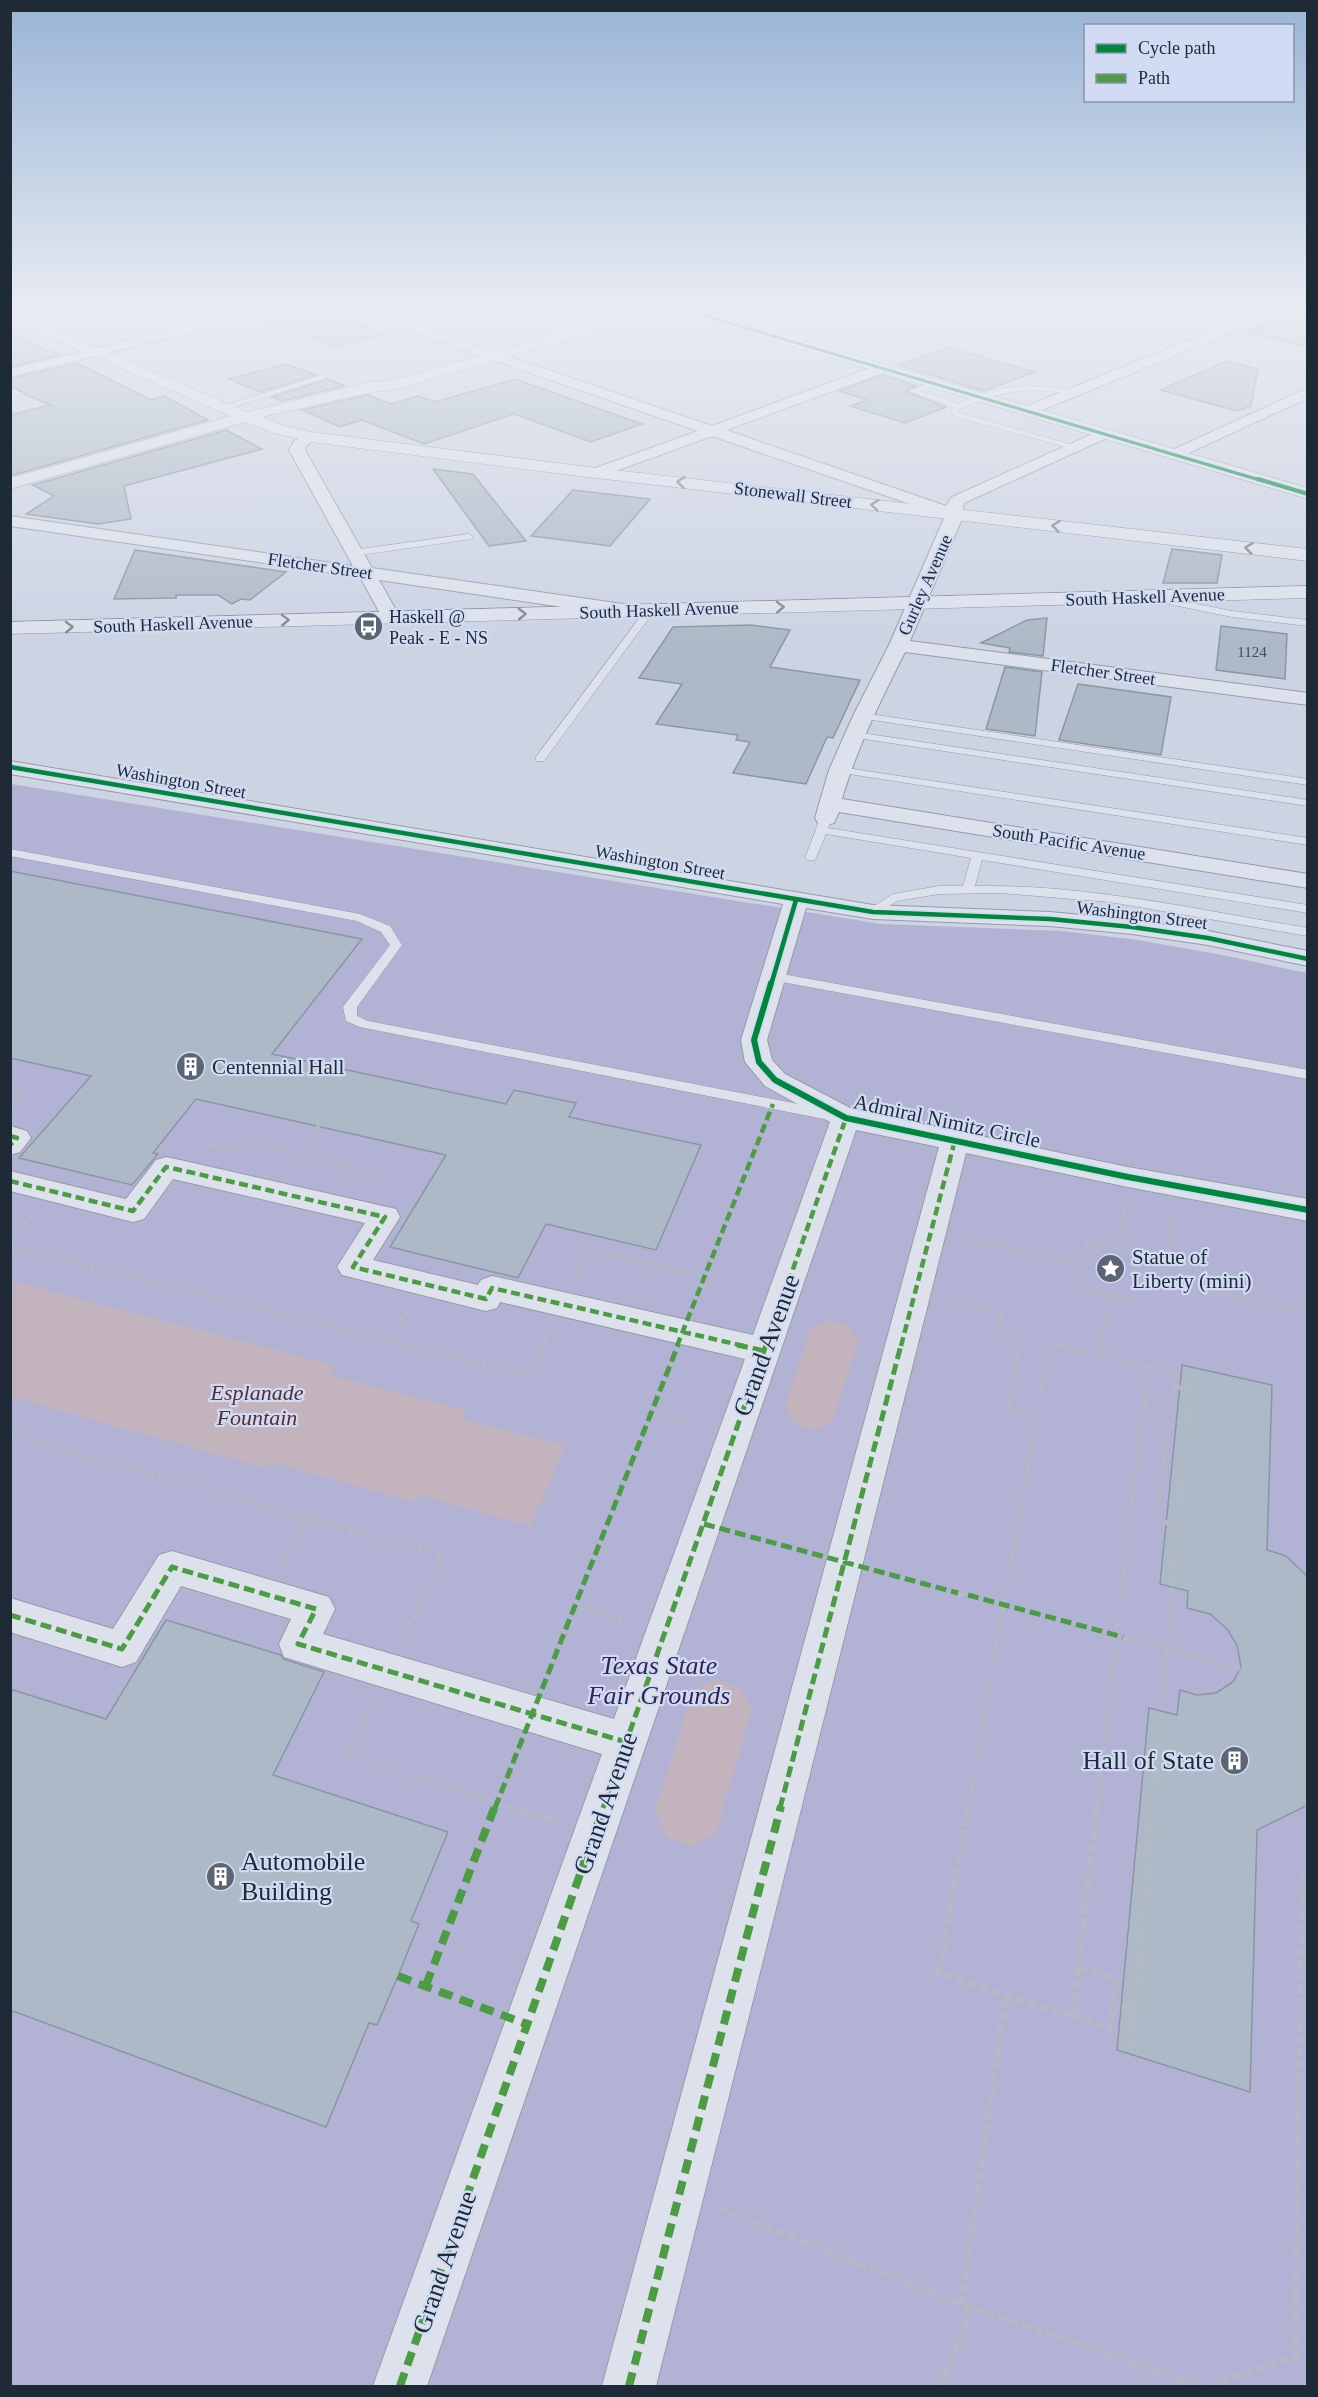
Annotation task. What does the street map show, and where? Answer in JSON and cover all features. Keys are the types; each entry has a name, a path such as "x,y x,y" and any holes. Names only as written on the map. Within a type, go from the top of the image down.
{"main road":[{"path":"11,487 240,419"},
{"name":"Stonewall Street","path":"251,419 311,437 1308,555"},
{"path":"11,487 234,436 290,419"},
{"path":"1053,419 1308,494"},
{"path":"258,439 297,450"},
{"name":"South Haskell Avenue","path":"10,628 1308,592"}],"street":[{"path":"677,419 954,514"},
{"path":"596,472 740,419"},
{"path":"1175,454 1250,419"},
{"name":"Gurley Avenue","path":"826,817 840,770 863,717 899,645 953,521 954,506 958,500 1104,434"},
{"path":"311,437 299,444 297,450 391,617"},
{"name":"Fletcher Street","path":"10,521 639,611"},
{"name":"Fletcher Street","path":"899,645 1308,699"},
{"name":"Washington Street","path":"10,767 873,912 1050,919 1132,927 1208,938 1308,959"},
{"name":"South Pacific Avenue","path":"826,817 1308,880"},
{"name":"Admiral Nimitz Circle","path":"796,900 771,976 754,1040 759,1062 775,1080 846,1118 1173,1186 1308,1210"},
{"name":"Grand Avenue","path":"400,2386 846,1118"},
{"path":"10,1136 17,1138 10,1145"},
{"path":"629,2386 955,1140"},
{"path":"10,1181 133,1211 166,1167 189,1172 385,1217 353,1267 486,1299 492,1288 765,1350"},
{"path":"10,1616 122,1649 172,1567 316,1609 298,1644 626,1742"}],"lane":[{"path":"974,419 1076,447"},
{"path":"354,553 469,537"},
{"path":"1149,597 1232,614 1308,624"},
{"path":"540,759 639,611"},
{"path":"863,717 1308,782"},
{"path":"855,735 1308,802"},
{"path":"840,770 1308,843"},
{"path":"811,858 826,817 978,855 1308,909"},
{"name":"Admiral Nimitz Circle","path":"10,852 360,918 386,929 396,945 350,1007 351,1018 365,1024 846,1118"},
{"path":"968,889 978,855"},
{"path":"873,912 893,898 939,890 1055,892 1109,898 1308,932"},
{"path":"771,976 1308,1076"}],"path":[{"path":"10,1087 15,1088 18,1092 15,1104 10,1108"},
{"path":"273,1191 319,1126"},
{"path":"189,1172 210,1144 240,1151 247,1142 300,1153 349,1165 343,1174 374,1181 356,1211"},
{"path":"1119,1249 1128,1177"},
{"path":"1165,1281 1173,1186"},
{"path":"931,1233 1083,1264"},
{"path":"1087,1242 1119,1249 1142,1254 1135,1301 1079,1289 1087,1242"},
{"path":"10,1246 528,1376"},
{"path":"587,1249 704,1277"},
{"path":"1138,1275 1308,1312"},
{"path":"915,1294 1002,1314 998,1330 1021,1336 1008,1409 1036,1416"},
{"path":"1099,1355 1110,1296"},
{"path":"1079,1968 1115,1979 1110,2029 939,1972 1049,1343 1175,1373 1172,1399 1145,1393"},
{"path":"1073,2016 1147,1367"},
{"path":"1131,2044 1191,1371"},
{"path":"1174,1386 1188,1390"},
{"path":"1144,1404 1169,1410 1157,1520 1176,1526"},
{"path":"651,1414 734,1434"},
{"path":"10,1435 442,1556 347,1756 595,1833"},
{"path":"264,1594 307,1517"},
{"path":"958,1593 968,1595"},
{"path":"575,1605 665,1634"},
{"path":"1123,1637 1240,1669"},
{"path":"1295,2356 1302,1877 1308,1874"},
{"path":"961,2304 1006,1996"},
{"path":"1113,2003 1134,2010"},
{"path":"680,2192 961,2304 1199,2386"},
{"path":"940,2386 966,2325 971,2307"},
{"path":"1210,2386 1295,2356 1308,2360"}],"green space":[{"name":"Texas State Fair Grounds","path":"11,784 881,924 1061,931 1138,940 1307,973 1307,2386 11,2386"}],"water":[{"name":"Esplanade Fountain","path":"11,1281 334,1365 329,1375 466,1410 462,1419 566,1446 530,1526 419,1495 415,1502 270,1462 266,1468 11,1397"},
{"path":"828,1321 847,1325 858,1339 833,1421 815,1430 795,1425 785,1407 810,1329"},
{"path":"716,1680 739,1687 752,1708 716,1833 691,1846 666,1837 655,1810 693,1690"}],"building":[{"path":"10,419 208,420 13,475 10,473"},
{"path":"322,419 499,419 424,444 362,420 340,427"},
{"path":"527,419 627,419 642,424 591,442"},
{"path":"892,419 916,419 905,423"},
{"path":"226,430 262,449 124,486 131,519 98,524 26,514 54,496 33,485"},
{"path":"433,469 473,474 526,541 489,546"},
{"path":"573,490 650,499 610,546 531,536"},
{"path":"1172,549 1222,555 1217,583 1163,583"},
{"path":"135,550 286,572 250,600 241,599 232,604 218,595 114,599"},
{"path":"1047,618 1043,656 1009,652 1010,648 981,643 1027,620"},
{"path":"751,625 790,630 770,667 860,680 833,738 827,737 806,784 733,773 750,742 736,740 738,735 656,724 682,684 639,678 673,627"},
{"path":"1221,626 1287,634 1285,679 1216,670"},
{"path":"1005,667 1042,672 1035,736 986,729"},
{"path":"1078,684 1171,697 1161,755 1059,740"},
{"name":"Centennial Hall","path":"10,871 362,939 272,1054 506,1104 514,1090 576,1103 569,1117 701,1145 656,1250 546,1224 518,1278 390,1247 446,1155 196,1099 153,1153 158,1154 132,1185 19,1158 91,1076 10,1058"},
{"name":"Hall of State","path":"1182,1365 1272,1385 1267,1550 1286,1556 1308,1577 1308,1805 1257,1830 1250,2092 1117,2050 1149,1708 1177,1715 1180,1690 1197,1695 1216,1693 1233,1682 1241,1667 1237,1645 1227,1629 1210,1614 1187,1608 1188,1591 1160,1584"},
{"name":"Automobile Building","path":"166,1620 281,1655 283,1659 324,1672 273,1775 448,1832 411,1921 419,1924 398,1976 377,2025 369,2023 326,2127 10,2010 10,1689 106,1719"}],"marked path":[{"path":"426,1985 773,1104"},
{"path":"400,2386 846,1118"},
{"path":"10,1136 17,1138 10,1145"},
{"path":"629,2386 955,1140"},
{"path":"10,1181 133,1211 166,1167 189,1172 385,1217 353,1267 486,1299 492,1288 765,1351"},
{"path":"704,1524 958,1593"},
{"path":"10,1615 122,1649 172,1567 316,1609 298,1644 626,1742"},
{"path":"968,1595 1123,1637"},
{"path":"398,1976 526,2024"}],"cycle path":[{"path":"1054,419 1308,494"},
{"path":"10,767 873,912 1050,919 1132,927 1208,938 1308,959"},
{"path":"796,900 754,1040 759,1062 775,1080 846,1118 1128,1177 1308,1210"}],"place":[{"name":"Haskell @ Peak - E - NS","path":"368,627"},
{"name":"Centennial Hall","path":"191,1067"},
{"name":"Statue of Liberty (mini)","path":"1111,1269"},
{"name":"Hall of State","path":"1235,1760"},
{"name":"Automobile Building","path":"220,1876"}]}
